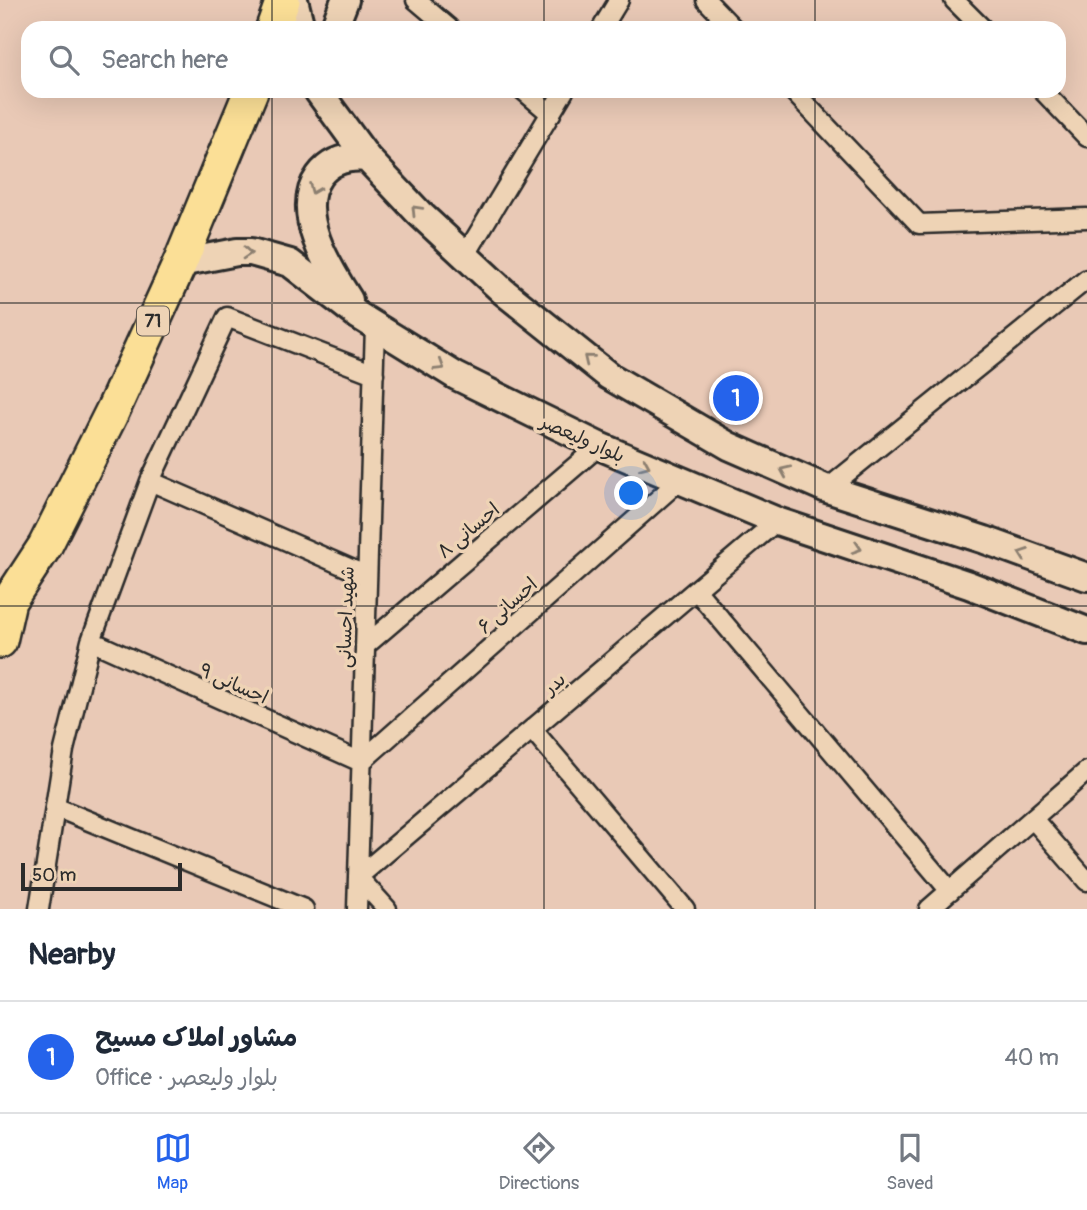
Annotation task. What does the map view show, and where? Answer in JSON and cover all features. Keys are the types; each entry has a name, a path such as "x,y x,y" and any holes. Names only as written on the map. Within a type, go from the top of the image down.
{"highway":[{"path":"276,21 283,0"},
{"name":"71","path":"0,641 5,606 46,545 113,410 180,263 248,98"}],"main road":[{"path":"294,0 299,21"},
{"path":"337,21 345,0"},
{"path":"323,98 367,158 419,214 504,292 609,376 729,446 827,489 985,540 1087,578"},
{"path":"367,158 342,159 322,172 314,182 308,206 310,219 331,272 367,321"},
{"name":"بلوار ولیعصر","path":"180,263 237,252 264,255 290,263 367,321 456,376 599,446 777,521 969,585 1087,631"}],"street":[{"path":"416,0 441,21"},
{"path":"606,21 619,0"},
{"path":"706,0 726,21"},
{"path":"954,0 975,21"},
{"path":"532,98 551,114"},
{"path":"465,256 560,98"},
{"path":"800,98 919,223 1087,218"},
{"path":"1050,98 1087,137"},
{"path":"827,489 1087,279"},
{"path":"43,908 64,750 90,641 150,481 227,317 374,374"},
{"name":"شهید احسانی","path":"357,909 374,374 367,321"},
{"name":"احسانی ۸","path":"365,646 599,446"},
{"name":"احسانی ۶","path":"361,762 680,480"},
{"path":"150,481 367,576"},
{"name":"بدر","path":"358,877 777,521"},
{"path":"696,590 950,891"},
{"name":"احسانی ۹","path":"90,641 361,762"},
{"path":"532,729 685,909"},
{"path":"929,909 1087,771"},
{"path":"55,807 304,909"},
{"path":"1032,819 1087,881"},
{"path":"358,877 387,909"}],"place":[{"name":"مشاور املاک مسیح","path":"736,398"}]}
